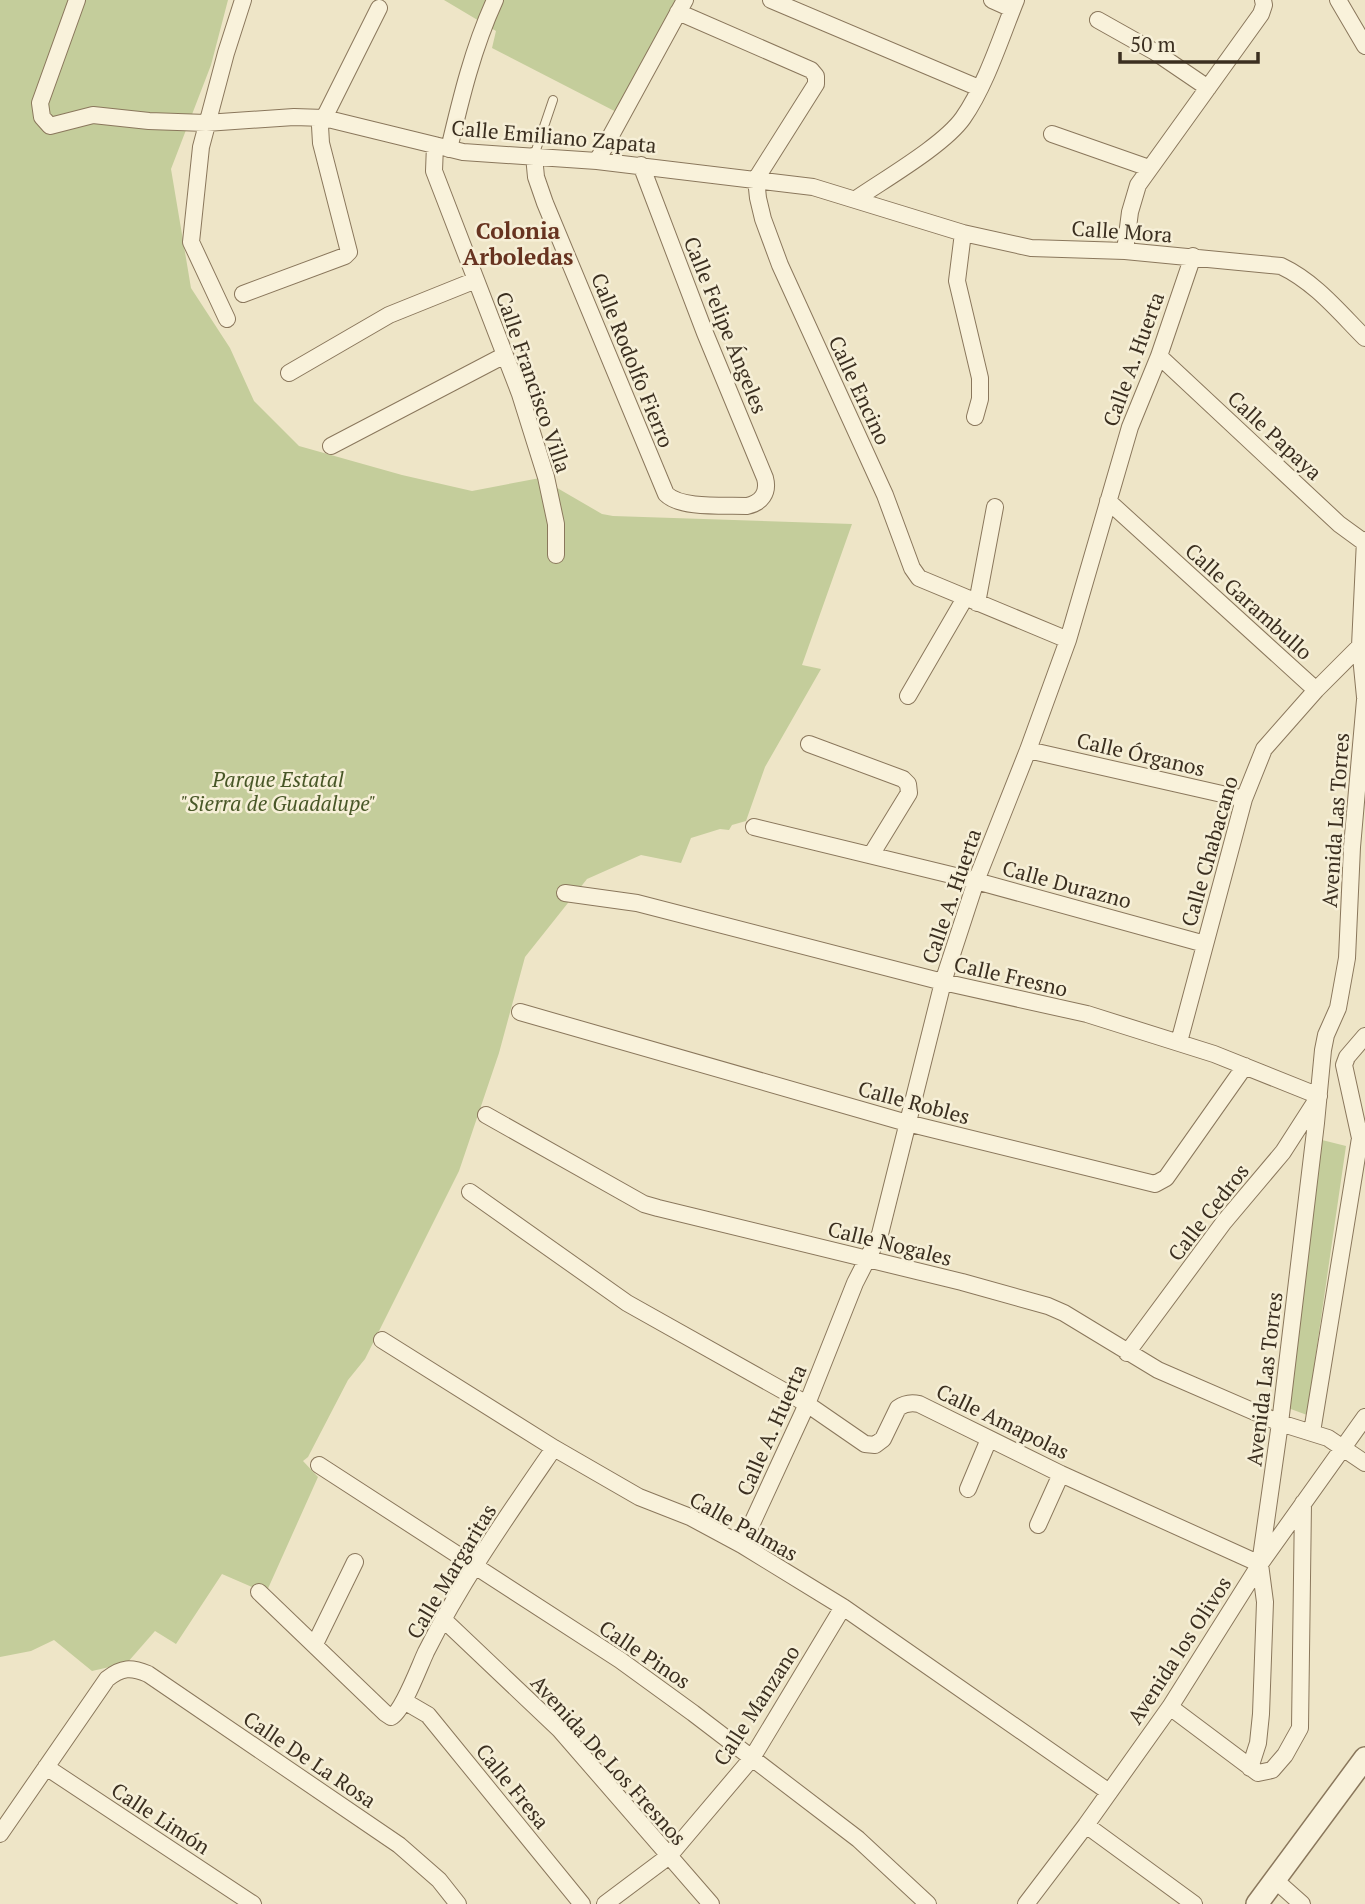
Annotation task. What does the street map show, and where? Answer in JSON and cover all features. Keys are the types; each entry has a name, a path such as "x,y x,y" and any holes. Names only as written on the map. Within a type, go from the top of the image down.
{"street":[{"name":"Calle Emiliano Zapata","path":"77,0 40,103 42,117 47,124 55,126 93,115 149,121 206,122 324,118 442,147 640,165 756,179 813,187 856,199"},
{"path":"227,319 191,242 206,122 243,0"},
{"name":"Calle Francisco Villa","path":"495,0 482,28 434,171 505,355 546,477 556,524 556,555"},
{"path":"771,0 979,88"},
{"path":"856,199 913,161 963,118 979,88 1014,5 992,0"},
{"path":"1338,0 1365,46"},
{"path":"1125,251 1130,212 1138,185 1261,13 1264,2"},
{"path":"597,161 682,6 811,70 816,76 816,84 756,179"},
{"path":"243,294 345,256 349,252 321,143 320,126 379,8"},
{"path":"1098,20 1155,52 1208,89"},
{"path":"1052,134 1149,168"},
{"name":"Calle Rodolfo Fierro","path":"534,156 536,177 545,203 663,488 671,499 683,503 747,506 761,499"},
{"name":"Calle Felipe Ángeles","path":"640,165 765,478 766,490 761,499"},
{"name":"Calle Encino","path":"756,179 763,219 780,265 885,495 912,568 919,578 1068,640"},
{"name":"Calle Mora","path":"856,199 962,233 1031,248 1125,251 1281,266 1312,285 1365,338"},
{"path":"962,233 957,281 980,378 980,399 975,416"},
{"name":"Calle A. Huerta","path":"742,1545 807,1404 855,1283 880,1234 943,982 976,881 1068,640 1129,426 1159,356 1193,256"},
{"path":"289,373 389,315 476,280"},
{"path":"331,446 505,355"},
{"name":"Calle Papaya","path":"1159,356 1339,524 1365,541"},
{"name":"Calle Garambullo","path":"1108,500 1316,690 1363,643"},
{"path":"908,696 971,601 995,507"},
{"name":"Avenida Las Torres","path":"1250,1768 1258,1743 1261,1714 1265,1602 1259,1564 1280,1423 1326,1035 1338,1008 1345,978 1359,843 1365,699 1365,541"},
{"name":"Calle Chabacano","path":"1179,1042 1244,799 1264,749 1316,690"},
{"path":"809,744 903,779 908,785 909,793 871,855"},
{"name":"Calle Órganos","path":"1028,750 1244,799"},
{"name":"Calle Durazno","path":"754,827 976,881 1205,944"},
{"name":"Calle Fresno","path":"565,893 637,903 943,982 1087,1014 1179,1042 1319,1096"},
{"name":"Calle Robles","path":"520,1012 907,1123 1155,1184 1166,1178 1245,1066"},
{"path":"1312,1432 1360,1138 1344,1065 1347,1057 1365,1036"},
{"name":"Calle Cedros","path":"1127,1353 1224,1222 1283,1152 1319,1096"},
{"name":"Calle Nogales","path":"486,1115 644,1204 962,1282 1048,1306 1158,1370 1280,1423 1312,1432 1342,1446 1365,1462"},
{"name":"Calle Amapolas","path":"470,1192 627,1303 807,1404 865,1444 871,1445 883,1439 898,1408 907,1403 919,1404 1061,1474 1259,1564"},
{"name":"Calle Palmas","path":"382,1340 554,1448 639,1497 690,1517 742,1545 843,1607 1110,1792"},
{"name":"Avenida los Olivos","path":"1026,1904 1170,1707 1259,1564 1365,1417"},
{"path":"968,1489 989,1438"},
{"name":"Calle Margaritas","path":"315,1644 391,1717 395,1714 404,1701 443,1619 473,1567 554,1448"},
{"name":"Calle Pinos","path":"319,1465 620,1660 694,1713 858,1839 928,1904"},
{"path":"1038,1525 1061,1474"},
{"path":"1170,1707 1258,1773 1272,1770 1297,1737 1300,1728 1303,1503"},
{"path":"258,1592 315,1644 355,1562"},
{"name":"Calle Manzano","path":"605,1904 669,1856 751,1758 843,1607"},
{"name":"Avenida De Los Fresnos","path":"443,1619 560,1730 711,1904"},
{"name":"Calle De La Rosa","path":"46,1767 107,1679 125,1668 137,1669 398,1845 439,1880 457,1904"},
{"name":"Calle Fresa","path":"404,1701 428,1715 582,1904"},
{"path":"1257,1904 1363,1766"},
{"path":"0,1834 46,1767"},
{"name":"Calle Limón","path":"46,1767 253,1904"},
{"path":"1086,1825 1194,1904"},
{"path":"1275,1881 1299,1903"}],"lane":[{"path":"534,156 553,100"}],"green space":[{"name":"Parque Estatal \"Sierra de Guadalupe\"","path":"0,0 228,0 211,65 171,169 191,288 230,348 254,401 299,446 402,475 472,491 540,478 602,514 613,516 852,524 802,665 821,669 765,767 746,821 732,825 729,830 720,829 691,838 681,863 641,855 587,879 525,957 499,1053 459,1171 365,1359 348,1380 308,1457 303,1461 318,1477 266,1593 222,1574 176,1644 155,1631 127,1663 92,1671 54,1640 31,1651 0,1657"},
{"path":"444,0 691,0 628,118 492,48 496,31"},
{"path":"1322,1140 1346,1146 1307,1415 1288,1408"}],"district":[{"name":"Colonia Arboledas","path":"518,243"}]}
